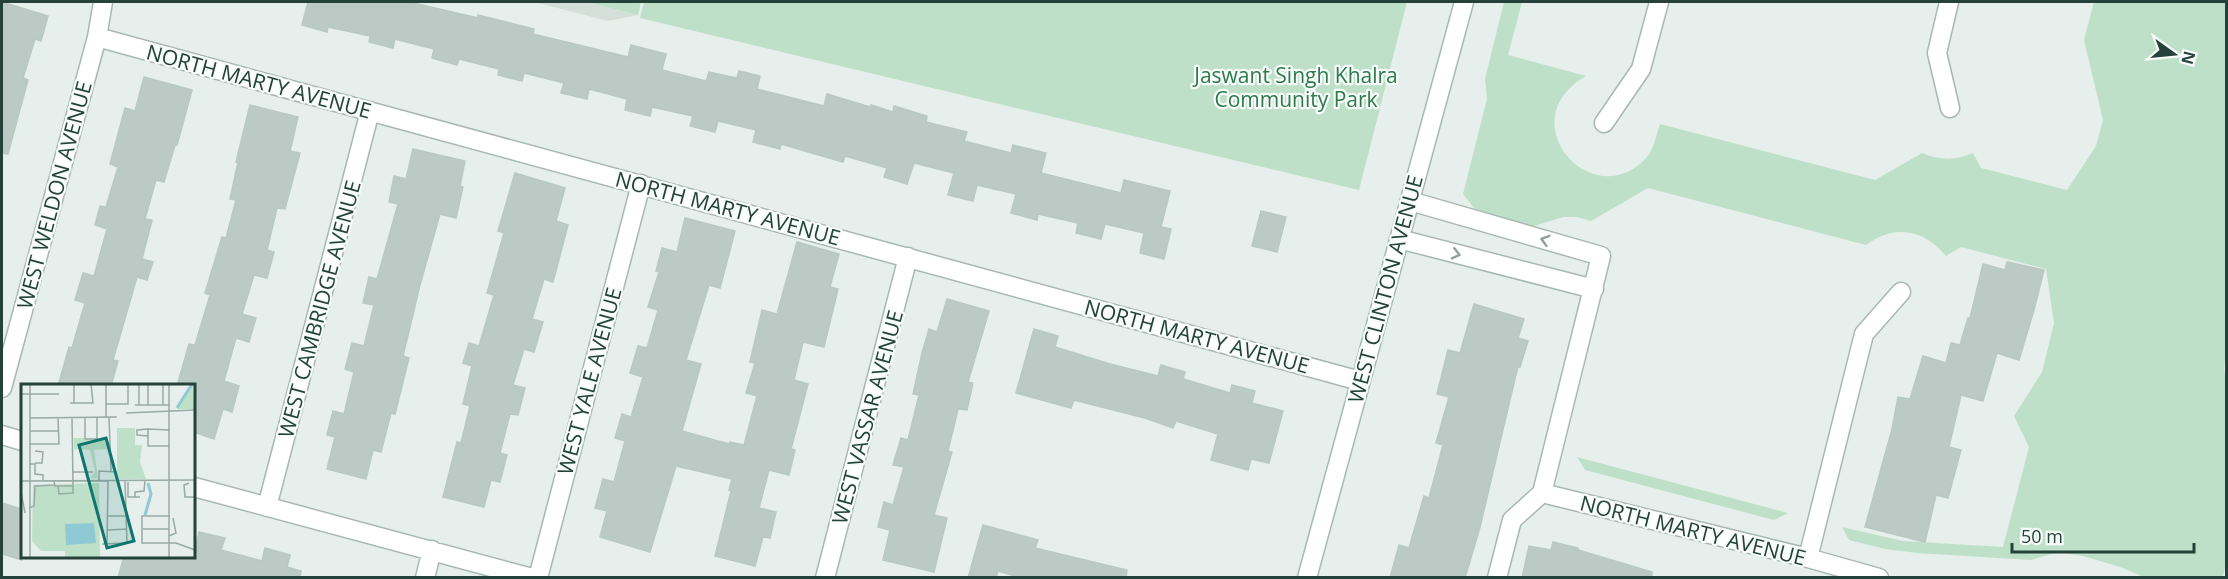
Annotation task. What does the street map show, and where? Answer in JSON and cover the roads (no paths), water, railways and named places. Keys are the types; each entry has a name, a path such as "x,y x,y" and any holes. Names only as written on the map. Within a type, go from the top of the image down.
{"street":[{"name":"WEST WELDON AVENUE","path":"2,388 96,36 103,2"},
{"name":"WEST CLINTON AVENUE","path":"1307,578 1464,2"},
{"path":"1604,123 1641,69 1659,2"},
{"path":"1949,2 1937,53 1950,108"},
{"name":"NORTH MARTY AVENUE","path":"96,36 1360,381"},
{"name":"WEST CAMBRIDGE AVENUE","path":"267,507 370,111"},
{"name":"WEST YALE AVENUE","path":"538,578 641,184"},
{"path":"1410,201 1601,256 1542,493 1512,520 1497,578"},
{"path":"1399,239 1594,289"},
{"name":"WEST VASSAR AVENUE","path":"825,578 908,257"},
{"path":"1808,558 1864,334 1901,292"},
{"path":"2,435 21,441"},
{"path":"195,487 532,578"},
{"name":"NORTH MARTY AVENUE","path":"1542,493 1808,558 1879,578"},
{"path":"425,578 432,550"}],"park label":[{"name":"Jaswant Singh Khalra Community Park","path":"1296,87"}]}
